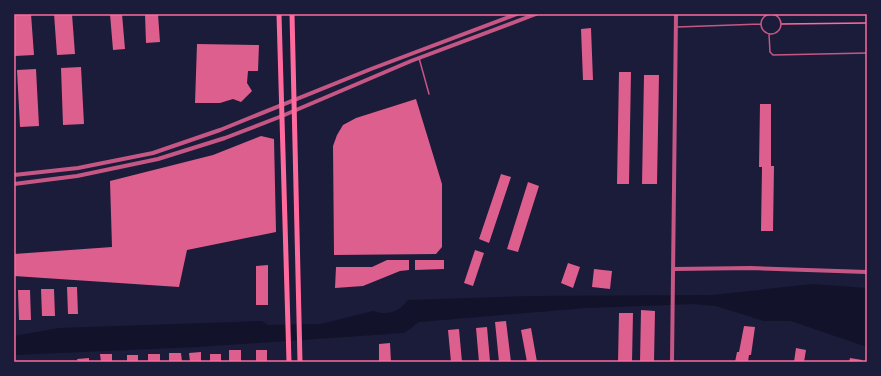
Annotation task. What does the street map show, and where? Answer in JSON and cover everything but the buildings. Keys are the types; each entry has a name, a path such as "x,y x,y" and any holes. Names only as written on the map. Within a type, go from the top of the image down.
{"main road":[{"path":"280,14 289,362"},
{"path":"292,14 300,362"}],"street":[{"path":"14,175 78,168 153,153 220,130 371,69 517,14"},
{"path":"14,184 77,176 158,160 225,138 282,116 419,58 536,14"},
{"path":"672,362 674,309 676,14"},
{"path":"674,269 751,268 867,272"}],"lane":[{"path":"769,14 777,16 781,24 778,32 774,34 765,32 761,24 765,16 769,14"},
{"path":"676,27 761,24"},
{"path":"769,34 770,52 773,55 867,53"},
{"path":"419,58 429,94"}],"path":[{"path":"781,24 867,22"}],"shaded area":[{"path":"813,284 867,288 867,347 791,321 764,321 716,306 693,304 586,308 419,322 403,333 197,347 14,355 14,336 59,328 262,321 268,325 321,324 373,311 384,313 393,312 405,304 408,300 534,296 713,295"}]}
